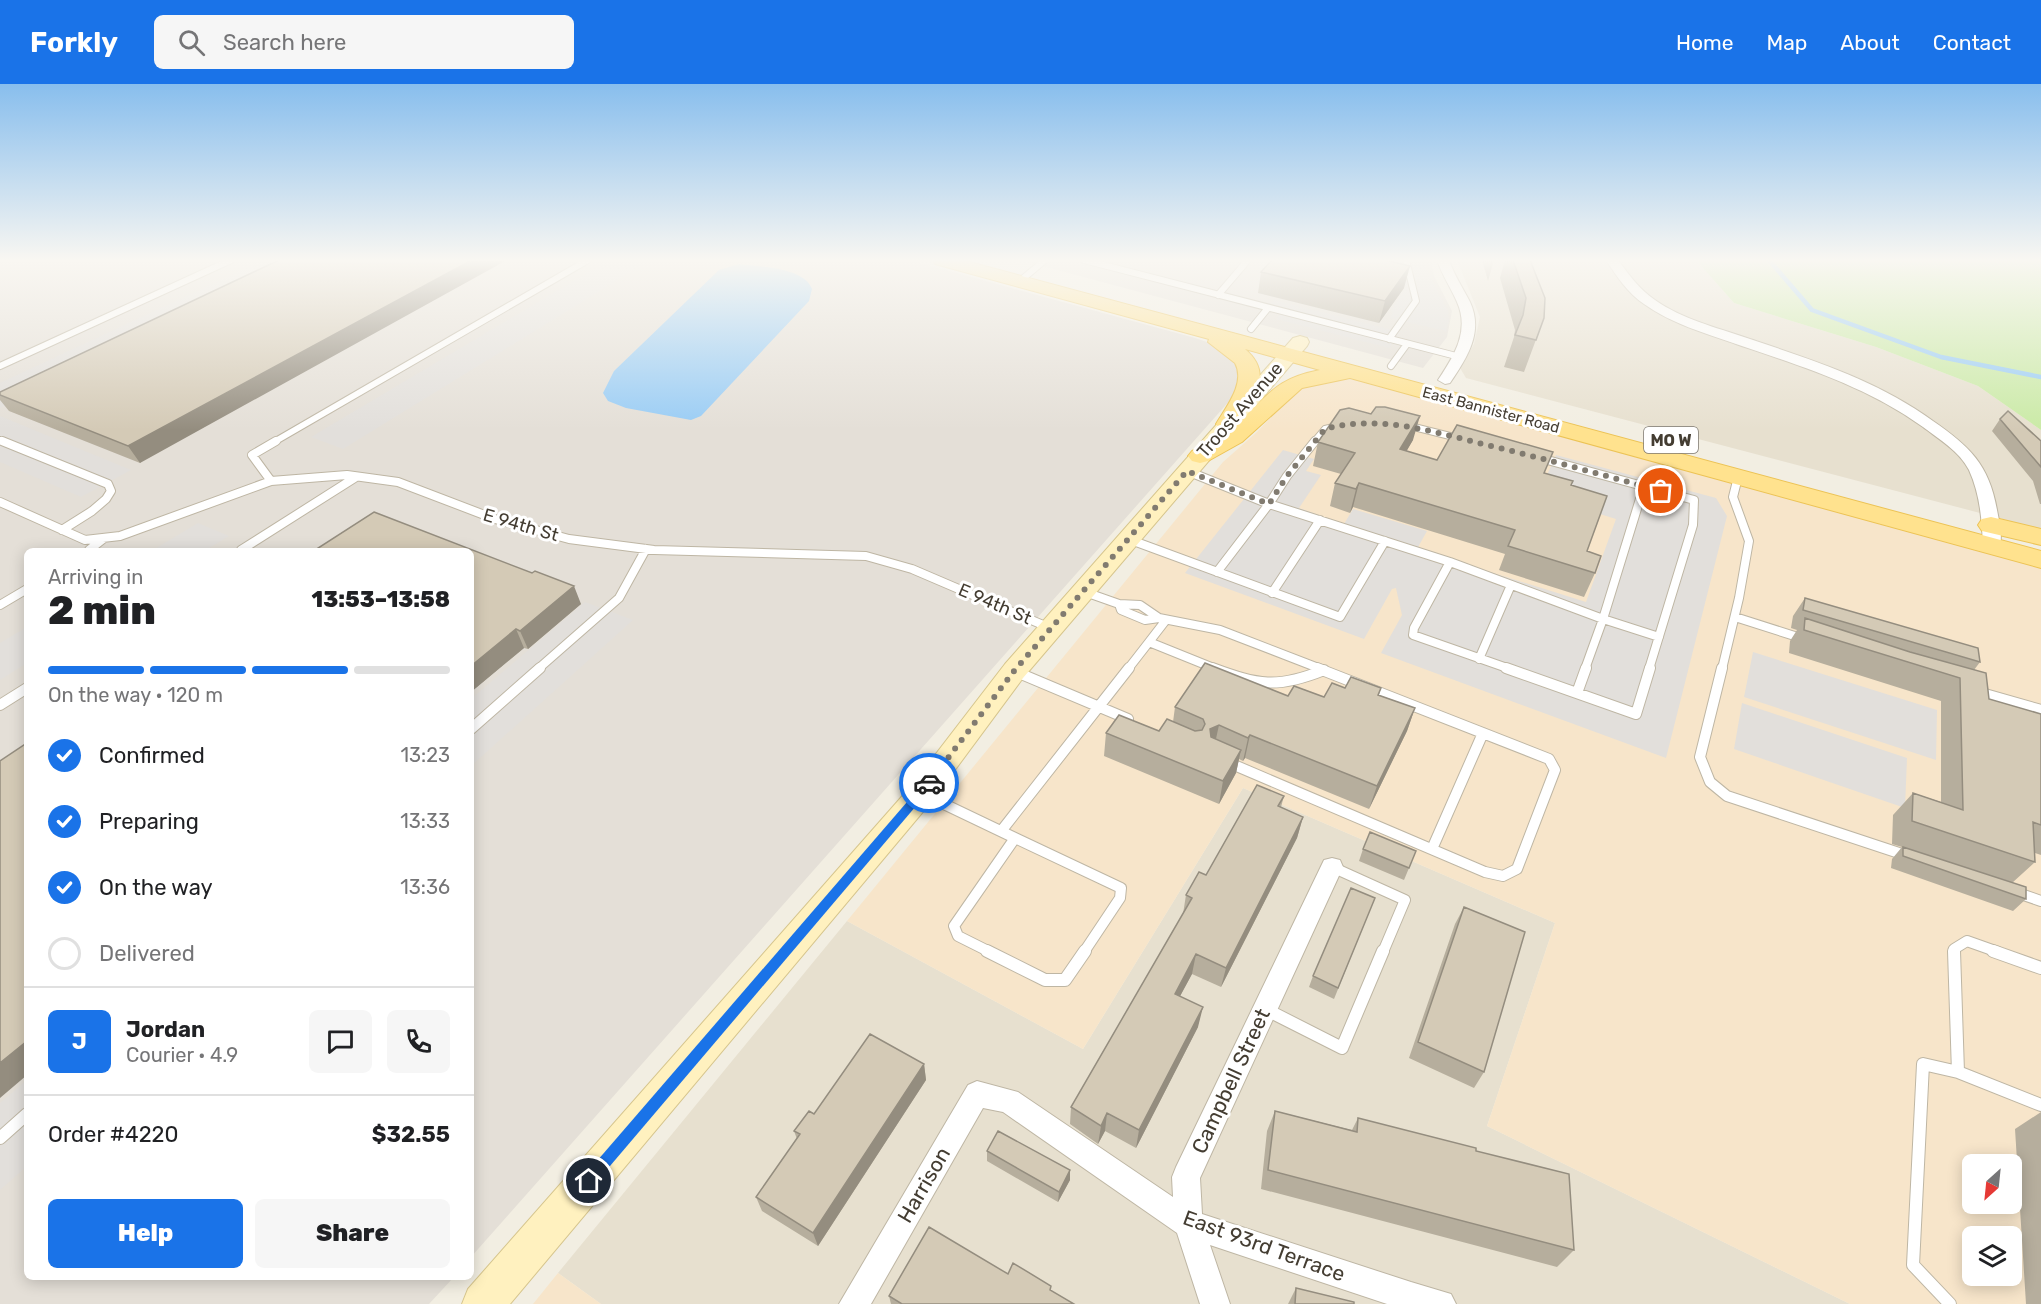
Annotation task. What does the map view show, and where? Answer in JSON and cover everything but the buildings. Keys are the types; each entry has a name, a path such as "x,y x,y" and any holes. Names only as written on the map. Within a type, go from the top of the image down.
{"main road":[{"path":"1132,317 1214,339 1232,348 1245,359 1251,373 1248,385 1228,424"},
{"name":"East Bannister Road","path":"1163,317 1381,371 1738,477 1991,536"},
{"name":"East Bannister Road","path":"1209,317 1251,328 1294,348"},
{"name":"Troost Avenue","path":"483,1304 922,793 1014,671 1050,628 1294,348"},
{"name":"East Bannister Road","path":"1381,371 1445,380 1991,536 2041,560"},
{"path":"1193,464 1241,431 1295,381 1318,376 1381,371"},
{"path":"1991,536 2041,538"}],"street":[{"path":"1445,380 1468,340 1468,317"},
{"path":"1676,317 1850,378 1910,411 1962,450 1971,461 1982,485 1991,536"},
{"name":"Campbell Street","path":"1215,1304 1188,1224 1186,1177 1332,867"},
{"name":"Harrison","path":"854,1304 977,1094 1009,1101"},
{"name":"East 93rd Terrace","path":"1009,1101 1188,1224 1411,1297 1441,1304"}],"lane":[{"path":"0,366 107,317"},
{"path":"271,481 252,455 490,317"},
{"path":"1251,328 1260,317"},
{"path":"1303,317 1460,357"},
{"path":"1389,339 1405,317"},
{"path":"1381,371 1407,344"},
{"path":"1395,424 1468,440"},
{"path":"1217,572 1269,504 1287,476 1325,429 1346,425"},
{"path":"0,440 108,484 111,491 106,499 62,530"},
{"path":"1450,562 1414,628 1413,635 1636,714 1693,525 1694,500 1535,456"},
{"path":"1193,464 1269,504 1450,562 1603,619 1659,637"},
{"path":"244,548 356,477"},
{"name":"E 94th St","path":"0,502 85,540 120,536 271,481 356,477 398,482 495,519 569,539 646,549 866,556 912,569 1050,628"},
{"path":"1738,477 1733,497 1749,541 1735,618 1700,757 1710,782 1727,796 1918,860"},
{"path":"1577,693 1603,619 1644,486"},
{"path":"1272,593 1320,520"},
{"path":"92,548 104,538"},
{"path":"1128,539 1340,617 1385,541"},
{"path":"474,726 608,610 619,598 646,549"},
{"path":"1479,658 1510,585"},
{"path":"0,605 24,591"},
{"path":"1083,591 1119,604 1121,610 1145,620 1163,619 1220,630 1549,759 1555,770 1516,869 1503,876 1485,872 1212,755"},
{"path":"1735,618 1811,642"},
{"path":"1002,830 1149,642 1163,619"},
{"path":"1149,642 1257,682 1277,684 1300,680 1324,670"},
{"path":"1014,671 1141,725"},
{"path":"1965,689 2041,710"},
{"path":"0,705 24,690"},
{"path":"1432,849 1483,733"},
{"path":"922,793 1002,830 1121,888 1120,898 1065,980 1045,980 958,936 954,926 1016,837"},
{"path":"1265,1010 1342,1048 1405,900 1332,867"},
{"path":"2007,890 2041,901"},
{"path":"1958,1072 1954,949 1967,941 2041,968"},
{"path":"1950,1304 1913,1265 1923,1064 1958,1072 2041,1105"},
{"path":"0,1138 24,1117"}],"shaded area":[{"path":"0,317 1118,317 1216,345 1243,368 1241,383 1232,398 474,1254 474,548 24,548 24,1280 451,1280 429,1304 0,1304"},
{"path":"142,317 190,317 0,408 0,383"},
{"path":"513,317 558,317 343,449 311,437"},
{"path":"1232,317 1451,317 1447,337 1423,368"},
{"path":"1278,317 1341,317 1400,332 1389,348 1276,319"},
{"path":"1449,317 1449,321 1446,331 1390,318"},
{"path":"1480,317 1779,317 1876,347 1978,386 2041,430 2041,529 1466,378 1460,368 1474,344"},
{"path":"1340,379 1367,381 2041,568 2041,1304 1850,1304 1487,1126 1555,923 1243,788 1083,1049 847,921 1223,462 1257,432 1298,389 1313,382"},
{"path":"0,416 131,470 81,497 0,462"},
{"path":"1283,450 1314,459 1306,471 1321,475 1299,508 1344,524 1353,509 1427,531 1417,549 1586,602 1616,519 1538,495 1556,455 1716,498 1727,516 1666,758 1381,653 1402,615 1396,588 1392,589 1364,639 1185,573"},
{"path":"198,523 229,536 209,548 156,548"},
{"path":"585,602 633,620 474,763 474,696"},
{"path":"24,629 24,665 0,680 0,643"},
{"path":"1753,652 1937,710 1936,760 1744,697"},
{"path":"1742,703 1907,758 1905,808 1734,749"},
{"path":"1243,788 1555,923 1487,1126 1850,1304 601,1304 558,1273 847,921 1083,1049"},
{"path":"24,1083 24,1169 0,1190 0,1103"},
{"path":"558,1273 601,1304 533,1304"}],"green space":[{"path":"1779,317 2041,317 2041,430 1978,386 1876,347"}],"water":[{"path":"670,317 794,317 701,416 691,420 626,408 608,401 603,393 614,371"}],"waterway":[{"path":"1831,317 1941,357 2041,377"}],"way so far":[{"path":"929,783 1014,671 1187,471 1269,504 1287,476 1325,429 1358,423 1386,422 1412,426 1535,456 1661,491"}],"route":[{"path":"589,1181 929,783"}]}
